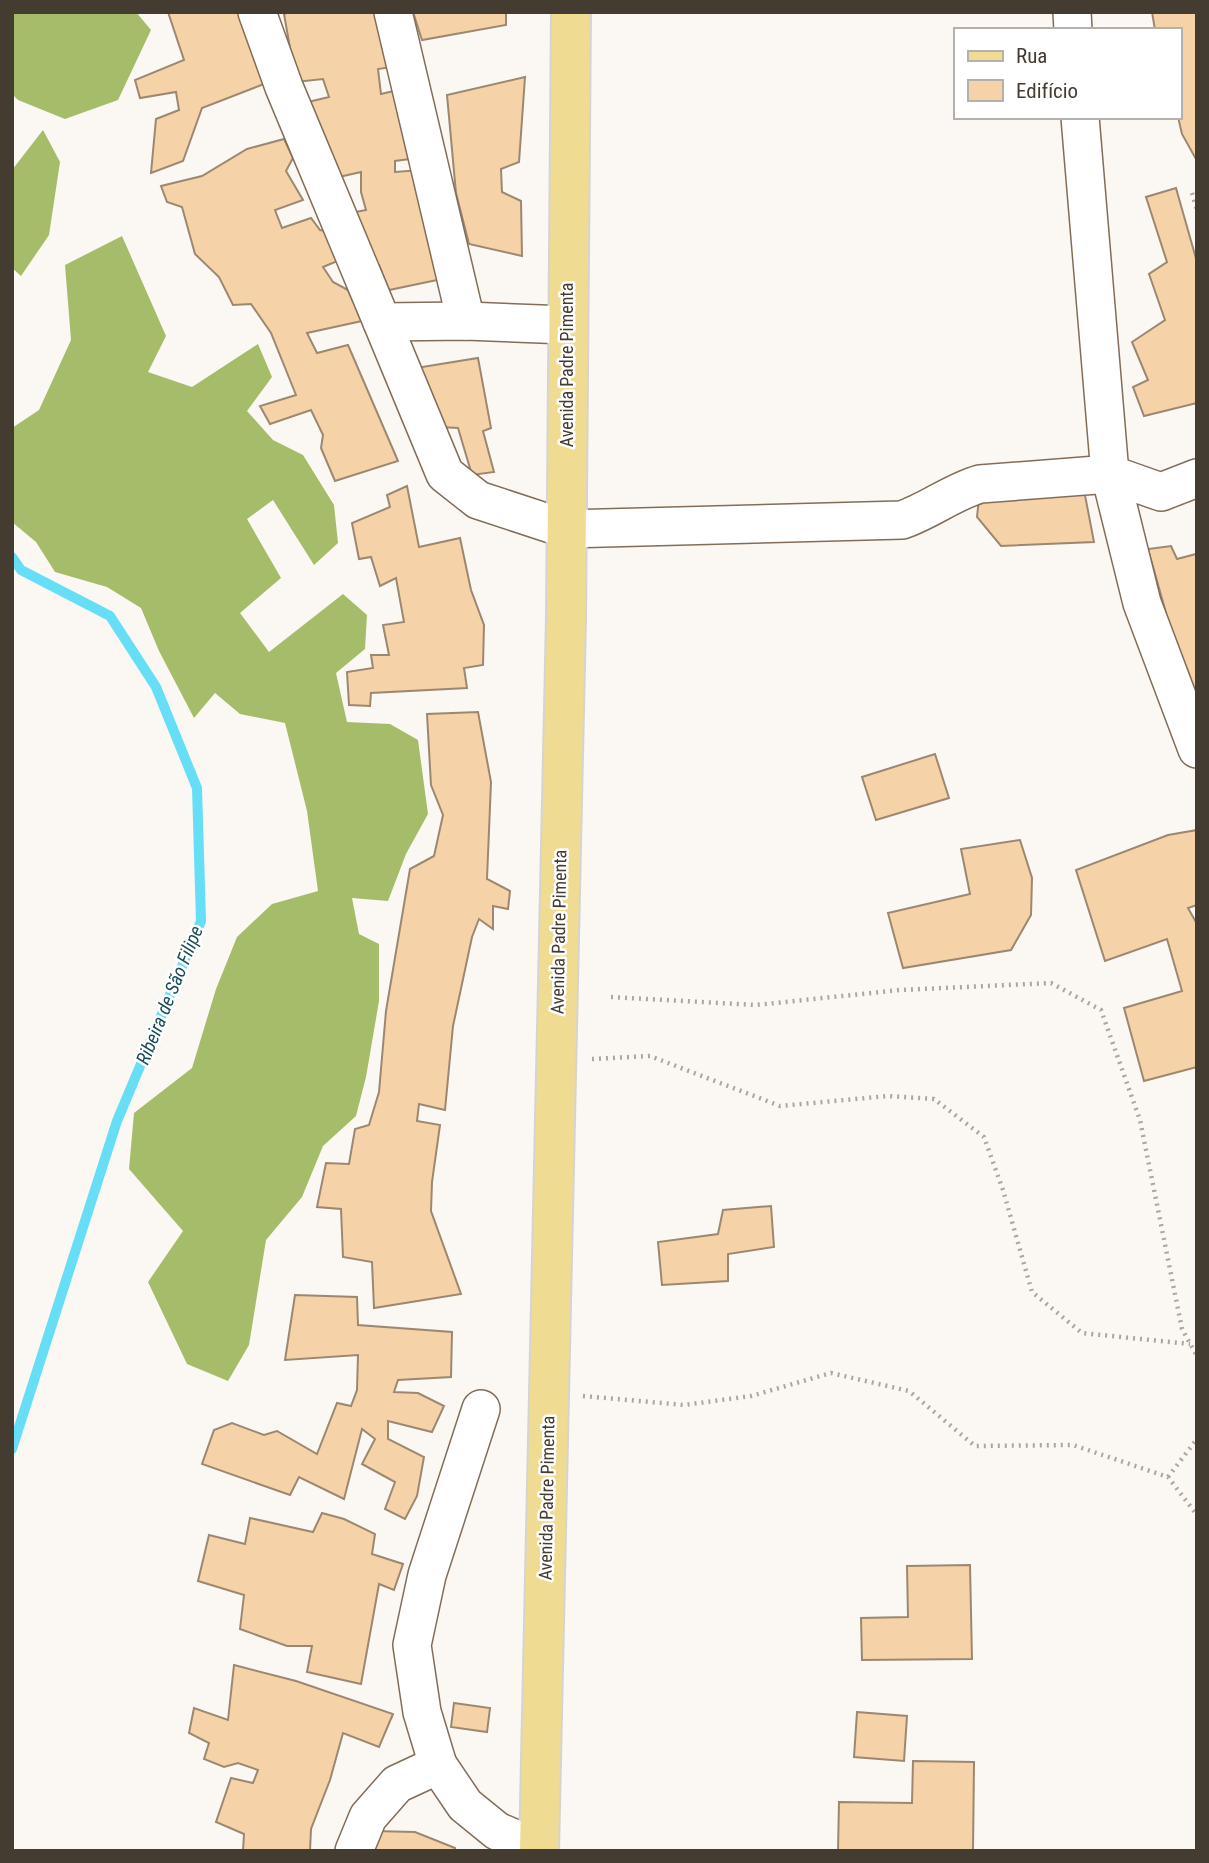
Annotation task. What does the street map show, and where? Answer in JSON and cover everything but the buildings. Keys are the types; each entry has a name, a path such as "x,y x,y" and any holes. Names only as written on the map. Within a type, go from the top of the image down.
{"main road":[{"name":"Avenida Padre Pimenta","path":"539,1850 566,529 570,12"}],"street":[{"path":"257,12 284,87 445,474 478,500 566,529 902,520 925,512 979,484 1110,474 1161,492 1197,478"},
{"path":"393,12 466,321"},
{"path":"1080,119 1110,474 1142,603 1197,749"},
{"path":"382,322 466,321 567,325"},
{"path":"481,1409 427,1575 412,1645 422,1712 438,1765 465,1805 497,1831 539,1850"},
{"path":"354,1851 368,1817 397,1784 438,1765"}],"path":[{"path":"1192,192 1197,210"},
{"path":"611,998 756,1005 900,990 1051,983 1101,1010 1140,1120 1182,1329 1197,1356"},
{"path":"556,1061 650,1056 780,1106 888,1096 934,1099 984,1137 1003,1191 1032,1292 1082,1333 1191,1344"},
{"path":"549,1394 684,1405 751,1396 831,1373 909,1391 975,1446 1073,1445 1168,1477 1197,1515"},
{"path":"1168,1477 1197,1439"}],"green space":[{"path":"12,12 136,12 151,30 118,100 65,119 18,100 12,94"},
{"path":"43,130 60,162 49,235 21,276 12,268 12,170"},
{"path":"122,236 166,336 148,372 192,387 258,344 272,377 247,411 273,440 303,455 334,505 338,543 314,565 273,500 247,519 281,578 240,613 269,652 343,594 367,615 365,649 336,673 347,722 390,724 418,740 428,814 406,854 388,901 352,898 359,934 379,944 379,1001 366,1077 356,1116 323,1146 302,1197 266,1240 249,1345 228,1381 187,1364 148,1282 183,1231 129,1169 134,1113 192,1068 216,989 237,937 272,904 318,891 307,811 285,723 240,714 215,693 194,718 159,651 141,608 107,587 55,572 36,542 12,522 12,428 39,410 71,340 65,265"}],"waterway":[{"name":"Ribeira de São Filipe","path":"12,557 21,570 110,616 156,687 197,788 201,921 117,1121 12,1449"}]}
